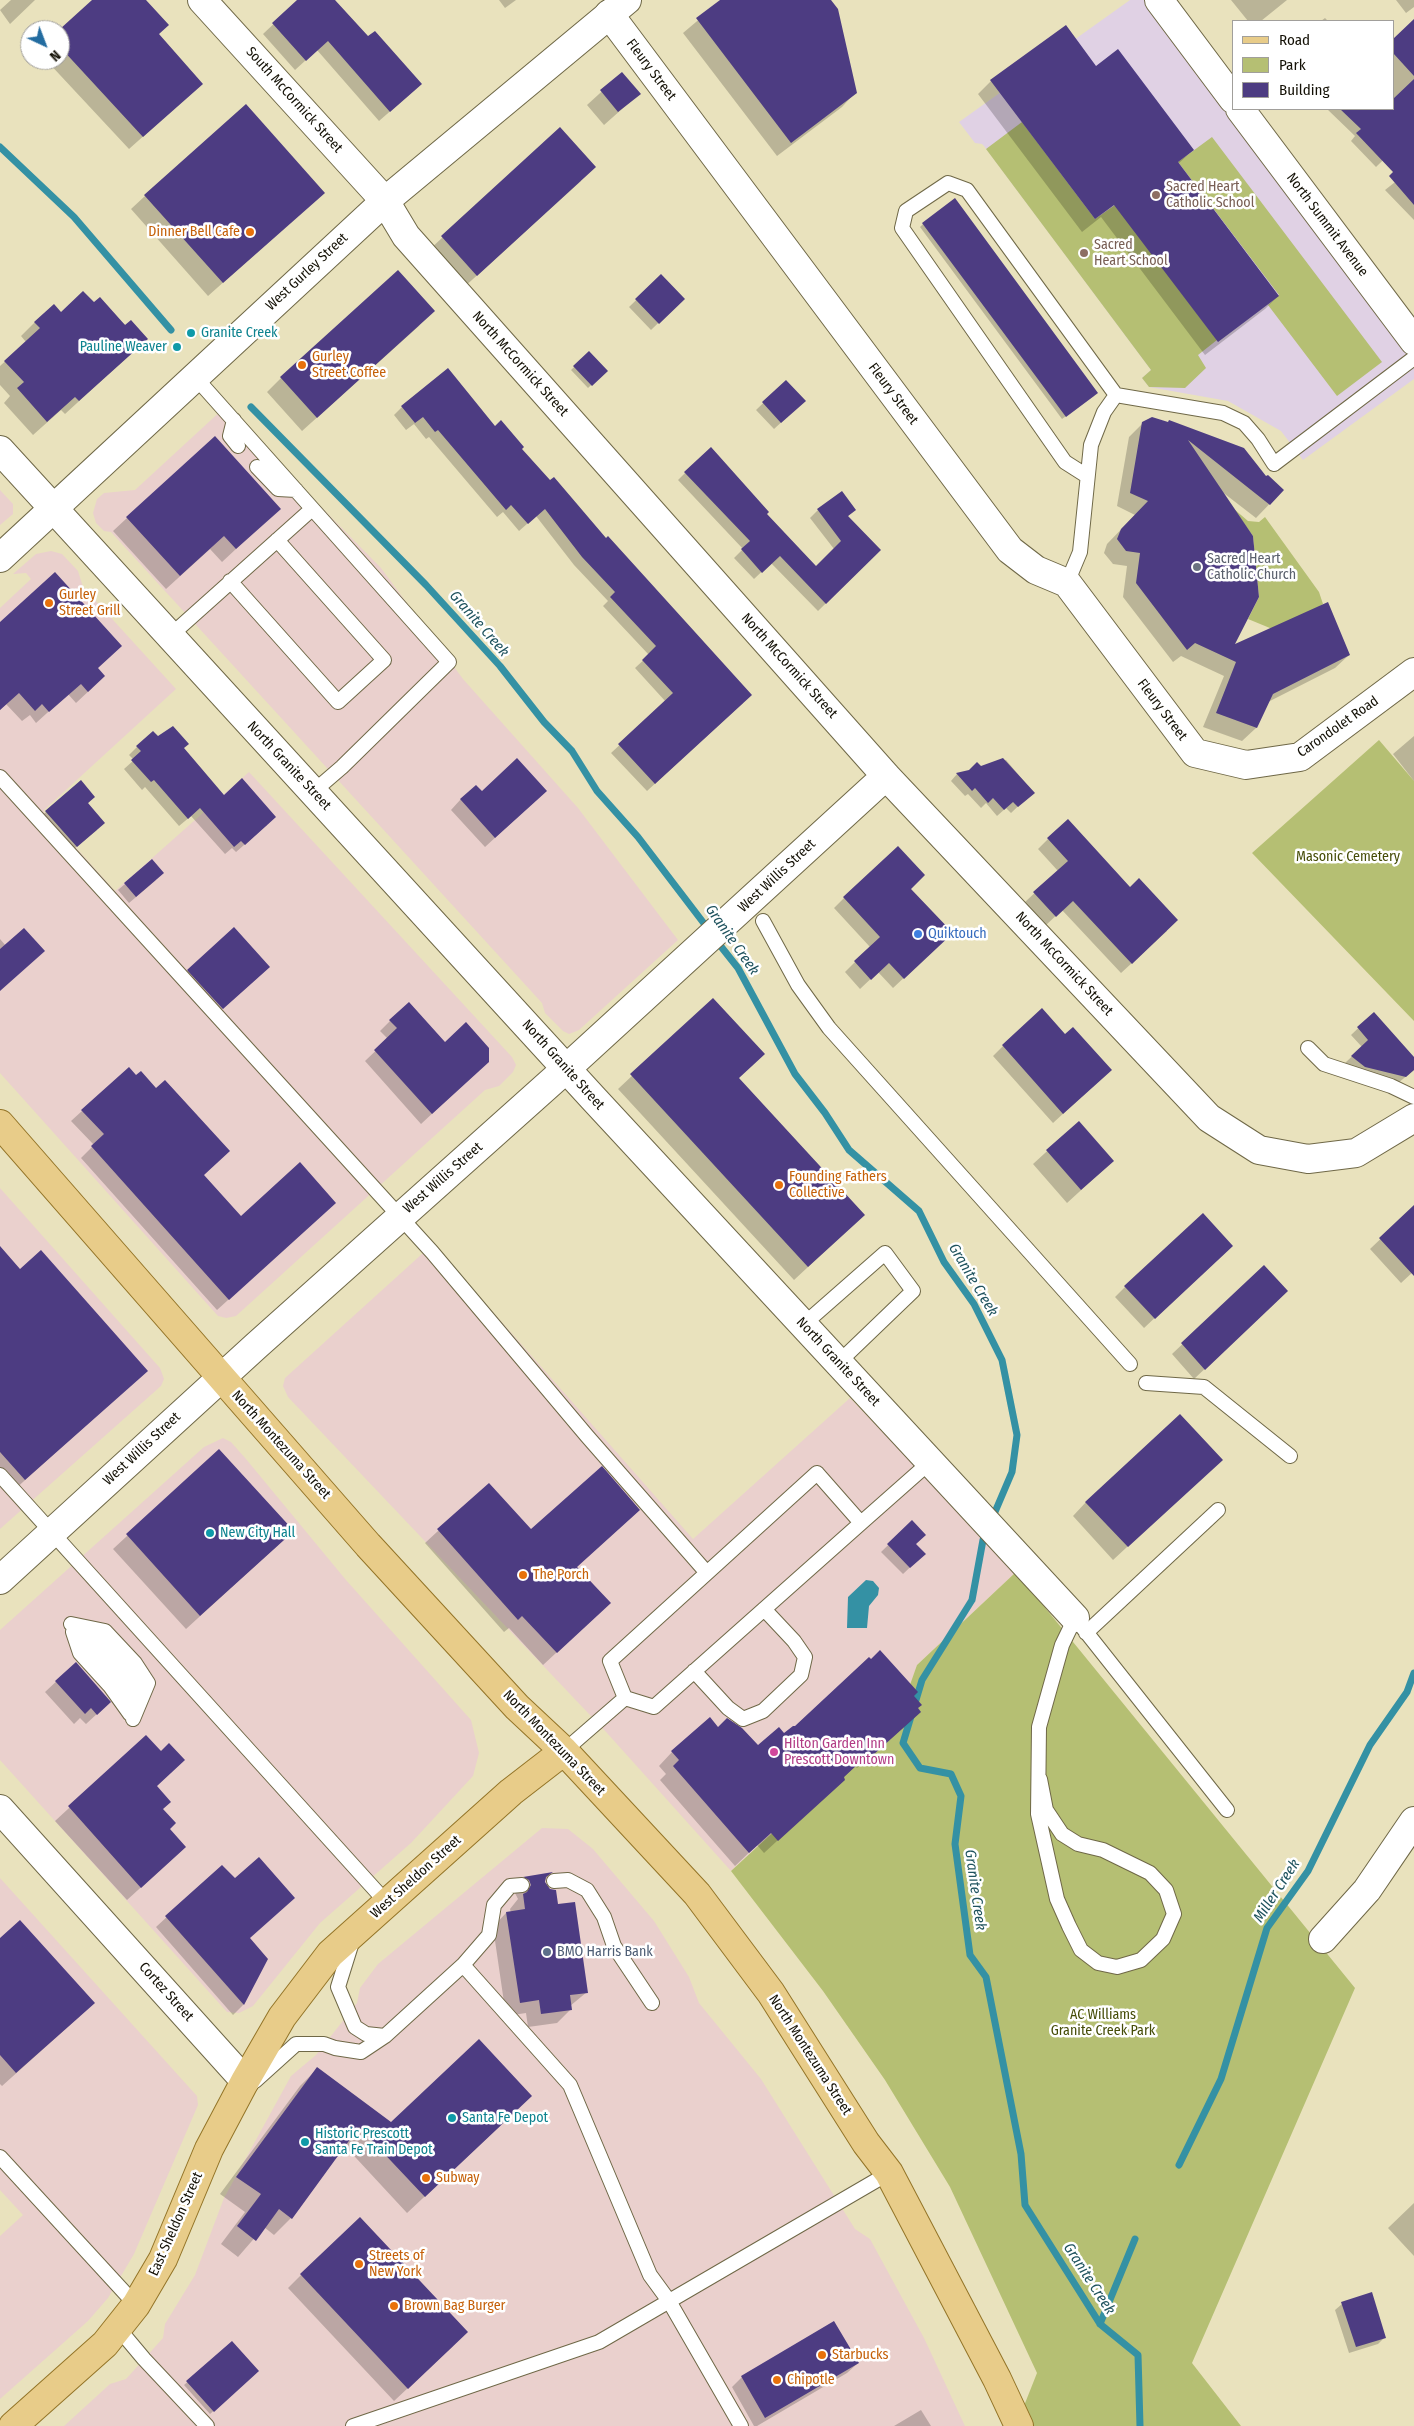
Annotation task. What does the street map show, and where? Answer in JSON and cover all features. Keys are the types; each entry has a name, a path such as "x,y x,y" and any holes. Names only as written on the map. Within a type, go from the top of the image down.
{"main road":[{"name":"North Montezuma Street","path":"0,1124 368,1545 517,1707 564,1751 697,1894 771,1993 866,2143 888,2173 1020,2426"},
{"name":"West Sheldon Street","path":"282,2017 330,1954 511,1792 564,1751"},
{"name":"East Sheldon Street","path":"14,2426 104,2344 136,2305 163,2259 209,2149 282,2017"}],"street":[{"name":"South McCormick Street","path":"202,0 385,201"},
{"path":"1159,0 1232,98"},
{"name":"West Gurley Street","path":"0,558 385,201 618,7"},
{"name":"Fleury Street","path":"618,7 1010,550 1036,570 1067,583 1195,754"},
{"name":"North Summit Avenue","path":"1241,110 1414,341"},
{"name":"North McCormick Street","path":"385,201 413,244 886,776 1209,1118 1259,1150 1308,1158 1356,1153 1414,1118"},
{"name":"North Granite Street","path":"0,450 803,1326 1081,1626"},
{"name":"Carondolet Road","path":"1195,754 1246,765 1300,757 1414,672"},
{"name":"West Willis Street","path":"0,1580 400,1216 682,964 886,776"},
{"name":"Cortez Street","path":"0,1809 86,1904 241,2089"},
{"path":"1323,1939 1367,1890 1414,1821"}],"lane":[{"path":"1087,476 1065,462 902,228 906,211 948,183 967,190 1116,395 1223,413 1244,424 1258,439 1274,464 1414,358"},
{"path":"195,377 449,662 342,767 313,792"},
{"path":"1067,583 1080,552 1091,445 1104,412 1116,395"},
{"path":"234,420 230,436 238,446"},
{"path":"257,467 278,489 296,490"},
{"path":"170,636 312,509"},
{"path":"230,581 338,702 384,660 277,540"},
{"path":"0,778 400,1216 587,1436 707,1573"},
{"path":"763,921 798,985 829,1028 1130,1364"},
{"path":"1308,1048 1324,1064 1391,1086 1414,1097"},
{"path":"803,1326 885,1253 913,1291 838,1363"},
{"path":"1146,1383 1204,1387 1290,1456"},
{"path":"625,1698 654,1707 930,1462"},
{"path":"625,1698 610,1661 818,1473 861,1523"},
{"path":"0,1475 387,1903"},
{"path":"1040,1779 1046,1810 1062,1834 1078,1844 1103,1850 1150,1873 1166,1890 1174,1914 1163,1939 1141,1960 1117,1967 1098,1963 1081,1950 1057,1899 1038,1814 1040,1727 1062,1645 1081,1626 1218,1510"},
{"path":"694,1671 728,1708 743,1719 764,1711 801,1675 806,1657 794,1641 764,1609"},
{"path":"71,1624 96,1638 127,1671 137,1689 132,1718 122,1701 80,1653 71,1624"},
{"path":"1081,1626 1227,1810"},
{"path":"564,1751 625,1698"},
{"path":"554,1881 568,1880 587,1890 604,1917 614,1946 652,2003"},
{"path":"241,2089 296,2044 324,2044 335,2048 361,2052 385,2036 463,1965 489,1935 494,1905 510,1886 522,1885"},
{"path":"356,1930 338,1987 355,2027 366,2034 385,2036"},
{"path":"463,1965 570,2085 650,2275 670,2301 742,2426"},
{"path":"0,2157 136,2305"},
{"path":"352,2426 599,2342 888,2173"},
{"path":"118,2328 144,2359 207,2426"}],"shaded area":[{"name":"Sacred Heart Catholic School","path":"1130,0 1148,0 1414,358 1414,379 1303,460 1281,431 1228,401 1149,387 1142,378 1151,370 984,146 975,143 959,122"},
{"path":"224,408 381,568 463,679 578,808 678,940 579,1030 569,1034 563,1031 545,1013 542,1003 111,532 104,531 96,523 93,513 97,499 104,493 135,490"},
{"path":"0,490 13,504 13,514 0,525"},
{"path":"51,551 62,554 78,571 83,587 176,689 43,811 115,891 249,772 512,1057 516,1065 513,1072 499,1086 485,1090 236,1316 226,1318 218,1316 0,1073 0,608 31,579 26,573 13,574 36,554"},
{"path":"0,1188 160,1368 164,1379 161,1386 0,1529"},
{"path":"433,1244 693,1539 850,1398 1016,1572 917,1665 899,1716 731,1871 607,1733 288,1397 283,1386 285,1378"},
{"path":"223,1438 231,1442 246,1459 346,1580 471,1720 479,1753 473,1776 411,1843 320,1923 253,2006 239,2013 227,2012 0,1760 0,1630 204,1447"},
{"path":"542,1828 568,1829 593,1849 654,1921 689,1977 699,2003 761,2079 855,2229 870,2239 924,2338 965,2426 64,2426 110,2384 126,2379 163,2338 165,2324 195,2275 224,2198 291,2076 316,2055 357,2003 360,1988 378,1964"},
{"path":"0,1878 197,2096 198,2105 134,2254 108,2298 88,2321 0,2399 0,2236 23,2215 0,2190"}],"green space":[{"path":"1022,122 1095,219 1115,205 1217,340 1198,355 1206,368 1185,388 1149,387 1142,378 1151,370 986,149"},
{"path":"1212,137 1382,362 1337,396 1268,305 1279,295 1178,162"},
{"path":"1234,509 1248,521 1259,522 1265,517 1319,592 1323,604 1282,633 1248,619 1259,597 1253,536"},
{"name":"Masonic Cemetery","path":"1379,740 1414,781 1414,1021 1252,853"},
{"name":"AC Williams Granite Creek Park","path":"1016,1572 1355,1988 1192,2363 1241,2426 1016,2426 1037,2373 950,2187 885,2080 823,1991 731,1871 899,1716 917,1665"}],"water":[{"path":"866,1580 873,1581 879,1588 878,1595 869,1606 867,1628 847,1628 848,1597"}],"building":[{"path":"92,0 146,0 169,25 159,34 203,84 143,137 70,58 70,20"},
{"path":"297,0 335,0 368,36 375,31 422,84 390,112 328,41 306,61 272,23"},
{"path":"720,0 831,0 838,9 857,93 791,143 696,18"},
{"path":"1414,19 1414,76 1394,54 1394,38"},
{"path":"1066,25 1096,66 1118,49 1194,150 1178,162 1279,296 1218,342 1114,205 1095,219 990,80"},
{"path":"622,72 641,94 618,112 600,90"},
{"path":"1414,79 1414,205 1389,176 1393,172 1356,133 1361,129 1341,110 1394,110 1394,98"},
{"path":"246,104 325,193 223,283 144,195"},
{"path":"560,127 596,167 477,276 441,236"},
{"path":"955,198 1098,393 1066,417 922,223"},
{"path":"398,270 435,311 317,418 280,377"},
{"path":"661,274 685,299 659,324 635,299"},
{"path":"83,291 94,302 100,297 125,325 131,320 148,339 79,401 75,397 47,422 17,388 24,382 4,361 40,328 34,322 54,304 61,312"},
{"path":"589,351 608,371 592,386 573,366"},
{"path":"448,368 495,426 501,420 524,447 522,449 550,480 554,477 606,538 608,536 752,695 655,784 618,744 673,693 642,660 656,646 610,597 615,592 582,557 545,509 528,524 511,505 506,510 438,430 435,432 423,417 415,423 401,406"},
{"path":"786,380 806,401 781,423 762,402"},
{"name":"Sacred Heart Catholic Church","path":"1152,417 1168,422 1169,420 1244,448 1266,476 1268,475 1284,490 1270,505 1188,440 1253,536 1259,597 1235,644 1328,602 1350,655 1273,694 1257,728 1216,713 1236,662 1195,643 1187,650 1136,583 1140,553 1126,551 1117,539 1121,529 1148,501 1130,493 1142,422"},
{"path":"215,436 281,509 236,549 224,536 180,576 126,517"},
{"path":"711,447 769,512 767,514 816,566 841,541 817,509 842,491 856,510 848,516 881,550 826,604 780,556 762,573 741,549 750,541 684,472"},
{"path":"55,572 122,646 98,668 105,676 88,692 81,684 49,712 42,704 35,711 19,693 0,710 0,622"},
{"path":"173,726 189,744 184,748 224,795 242,778 276,817 245,845 241,841 234,847 200,808 188,819 154,780 151,782 131,760 141,751 136,746 153,731 158,736"},
{"path":"517,758 547,791 495,838 460,799 476,785 482,791"},
{"path":"1003,758 1035,793 1018,807 1013,802 1004,810 993,798 988,803 975,788 972,791 956,773 969,770 977,762 981,766"},
{"path":"81,780 95,797 88,803 105,823 77,847 45,811"},
{"path":"1068,819 1130,887 1139,878 1178,920 1132,964 1073,901 1056,917 1033,892 1068,861 1047,838"},
{"path":"898,846 925,875 911,889 953,933 904,979 889,963 871,980 854,961 880,937 843,897"},
{"path":"152,859 164,873 136,897 124,883"},
{"path":"234,927 270,967 223,1009 187,970"},
{"path":"24,928 45,951 0,991 0,949"},
{"path":"713,998 765,1054 739,1078 865,1215 808,1267 630,1074"},
{"path":"409,1002 445,1042 466,1022 489,1048 489,1062 432,1114 374,1050 397,1028 389,1020"},
{"path":"1042,1008 1065,1034 1073,1027 1112,1070 1063,1114 1002,1045"},
{"path":"1374,1012 1414,1057 1414,1070 1406,1077 1365,1067 1351,1056 1368,1040 1357,1027"},
{"path":"129,1067 136,1075 141,1071 156,1088 165,1080 230,1151 204,1175 241,1216 300,1162 336,1203 229,1300 91,1146 104,1134 81,1110"},
{"path":"1079,1121 1114,1161 1081,1190 1046,1150"},
{"path":"1414,1205 1414,1276 1379,1238"},
{"path":"1203,1213 1233,1246 1155,1319 1124,1286"},
{"path":"0,1246 20,1269 41,1250 148,1371 25,1480 0,1452"},
{"path":"1264,1265 1288,1291 1205,1370 1181,1343"},
{"path":"1180,1414 1223,1460 1128,1547 1085,1502"},
{"name":"New City Hall","path":"219,1449 294,1531 200,1616 126,1534"},
{"name":"The Porch","path":"602,1466 640,1510 577,1567 611,1603 557,1653 522,1616 518,1620 437,1529 489,1483 531,1529"},
{"path":"912,1520 926,1535 916,1544 926,1554 910,1568 887,1544"},
{"name":"Hilton Garden Inn Prescott Downtown","path":"880,1650 918,1692 914,1696 922,1705 918,1708 921,1712 872,1756 870,1753 844,1777 845,1780 778,1841 771,1833 749,1853 673,1766 679,1760 671,1751 710,1717 718,1727 727,1718 742,1728 758,1745 779,1727 784,1733 795,1726 869,1657 871,1659"},
{"path":"76,1662 111,1702 97,1715 91,1708 85,1714 55,1681"},
{"path":"146,1735 161,1751 169,1743 185,1760 157,1786 171,1802 163,1809 176,1823 170,1829 186,1847 141,1888 68,1806"},
{"path":"259,1857 295,1898 250,1938 268,1959 244,2005 165,1916 222,1865 235,1878"},
{"name":"BMO Harris Bank","path":"553,1872 546,1877 545,1882 550,1889 556,1890 558,1904 575,1902 588,1993 570,1995 572,2010 541,2014 539,2000 520,2003 506,1912 525,1909 523,1894 527,1892 531,1885 529,1880 523,1877"},
{"path":"20,1920 95,2003 16,2073 0,2055 0,1938"},
{"path":"479,2039 532,2096 425,2197 359,2127 292,2219 279,2209 256,2241 237,2226 261,2194 236,2177 317,2067 391,2122"},
{"path":"360,2217 468,2332 408,2389 300,2274"},
{"path":"1372,2292 1386,2338 1356,2347 1341,2302"},
{"path":"834,2321 859,2363 765,2418 741,2376"},
{"path":"232,2341 259,2371 214,2412 186,2381"}],"waterway":[{"name":"Granite Creek","path":"0,147 74,217 171,330"},
{"name":"Granite Creek","path":"251,407 426,585 500,666 544,722 572,751 597,791 638,837 709,930"},
{"name":"Granite Creek","path":"715,939 738,968 795,1074 825,1113 849,1150 919,1211 944,1262 974,1304 1002,1360 1017,1435 1012,1472 992,1519"},
{"name":"Granite Creek","path":"987,1531 983,1540 972,1600 922,1680 903,1743 920,1768 951,1774 961,1796 955,1844 970,1955 986,1977 1021,2154 1025,2205 1100,2324 1138,2355 1140,2426"},
{"name":"Miller Creek","path":"1179,2165 1221,2079 1267,1928 1308,1871 1370,1745 1407,1692 1414,1673"},
{"name":"Miller Creek","path":"1100,2324 1135,2239"}],"place":[{"name":"Sacred Heart Catholic School","path":"1156,195"},
{"name":"Dinner Bell Cafe","path":"250,232"},
{"name":"Sacred Heart School","path":"1084,253"},
{"name":"Granite Creek","path":"191,333"},
{"name":"Pauline Weaver","path":"177,347"},
{"name":"Gurley Street Coffee","path":"302,365"},
{"name":"Sacred Heart Catholic Church","path":"1197,567"},
{"name":"Gurley Street Grill","path":"49,603"},
{"name":"Quiktouch","path":"918,934"},
{"name":"Founding Fathers Collective","path":"779,1185"},
{"name":"New City Hall","path":"210,1533"},
{"name":"The Porch","path":"523,1575"},
{"name":"Hilton Garden Inn Prescott Downtown","path":"774,1752"},
{"name":"BMO Harris Bank","path":"547,1952"},
{"name":"Santa Fe Depot","path":"452,2118"},
{"name":"Historic Prescott Santa Fe Train Depot","path":"305,2142"},
{"name":"Subway","path":"426,2178"},
{"name":"Streets of New York","path":"359,2264"},
{"name":"Brown Bag Burger","path":"394,2306"},
{"name":"Starbucks","path":"822,2355"},
{"name":"Chipotle","path":"777,2380"}]}
